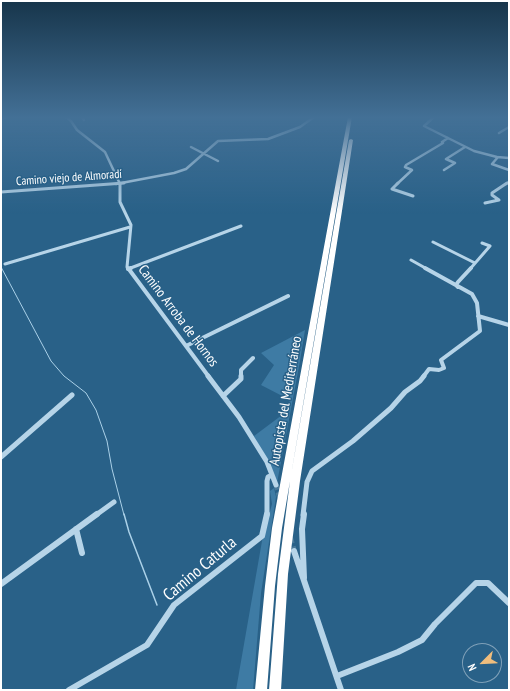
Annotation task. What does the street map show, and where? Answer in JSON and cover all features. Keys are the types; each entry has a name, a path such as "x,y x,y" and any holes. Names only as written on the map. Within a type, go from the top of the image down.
{"highway":[{"name":"Autopista del Mediterráneo","path":"261,690 270,586 277,528 344,149"},
{"name":"Autopista del Mediterráneo","path":"275,690 283,574 293,496 350,149"}],"street":[{"name":"Camino Arroba de Hornos","path":"101,149 105,152 120,184 120,202 130,227 128,269 223,396 240,416 262,452 276,485"},
{"path":"195,149 218,162"},
{"name":"Camino viejo de Almoradí","path":"1,192 120,184 141,181 186,169 207,149"},
{"path":"413,196 392,189 412,170 406,167 406,165 432,149"},
{"path":"444,170 455,163 446,159 461,149"},
{"path":"472,149 498,157 509,158"},
{"path":"498,157 492,164 509,170"},
{"path":"485,203 499,200 492,195 492,193 509,182"},
{"path":"128,269 241,226"},
{"path":"5,264 130,227"},
{"path":"433,242 475,263"},
{"path":"458,287 456,285 458,282 488,250 490,246 482,243"},
{"path":"304,578 302,529 307,482 312,470 353,441 391,408 405,392 420,381 429,369 439,370 444,368 441,360 442,358 480,331 475,297 411,260"},
{"path":"186,346 288,296"},
{"path":"478,316 509,325"},
{"path":"223,396 241,379 241,370 254,358"},
{"path":"1,457 72,395"},
{"name":"Camino Caturla","path":"69,690 147,645 174,605 260,538 264,532 268,510 267,479 272,475"},
{"path":"1,584 114,502"},
{"path":"76,529 82,553"},
{"path":"294,551 341,690"},
{"path":"337,676 398,652 422,640 476,583 488,583 509,603"}],"shaded area":[{"path":"305,330 277,483 254,436 286,412 290,400 261,385 274,365 261,353"},
{"path":"274,488 276,497 261,593 253,690 236,690 262,541 272,504 270,491"}],"waterway":[{"path":"1,267 51,361 64,376 86,393 96,410 107,441 112,469 124,515"},
{"path":"124,514 129,532 157,605"}],"tunnel":[{"path":"276,485 280,499"},
{"path":"290,538 294,551"}]}
